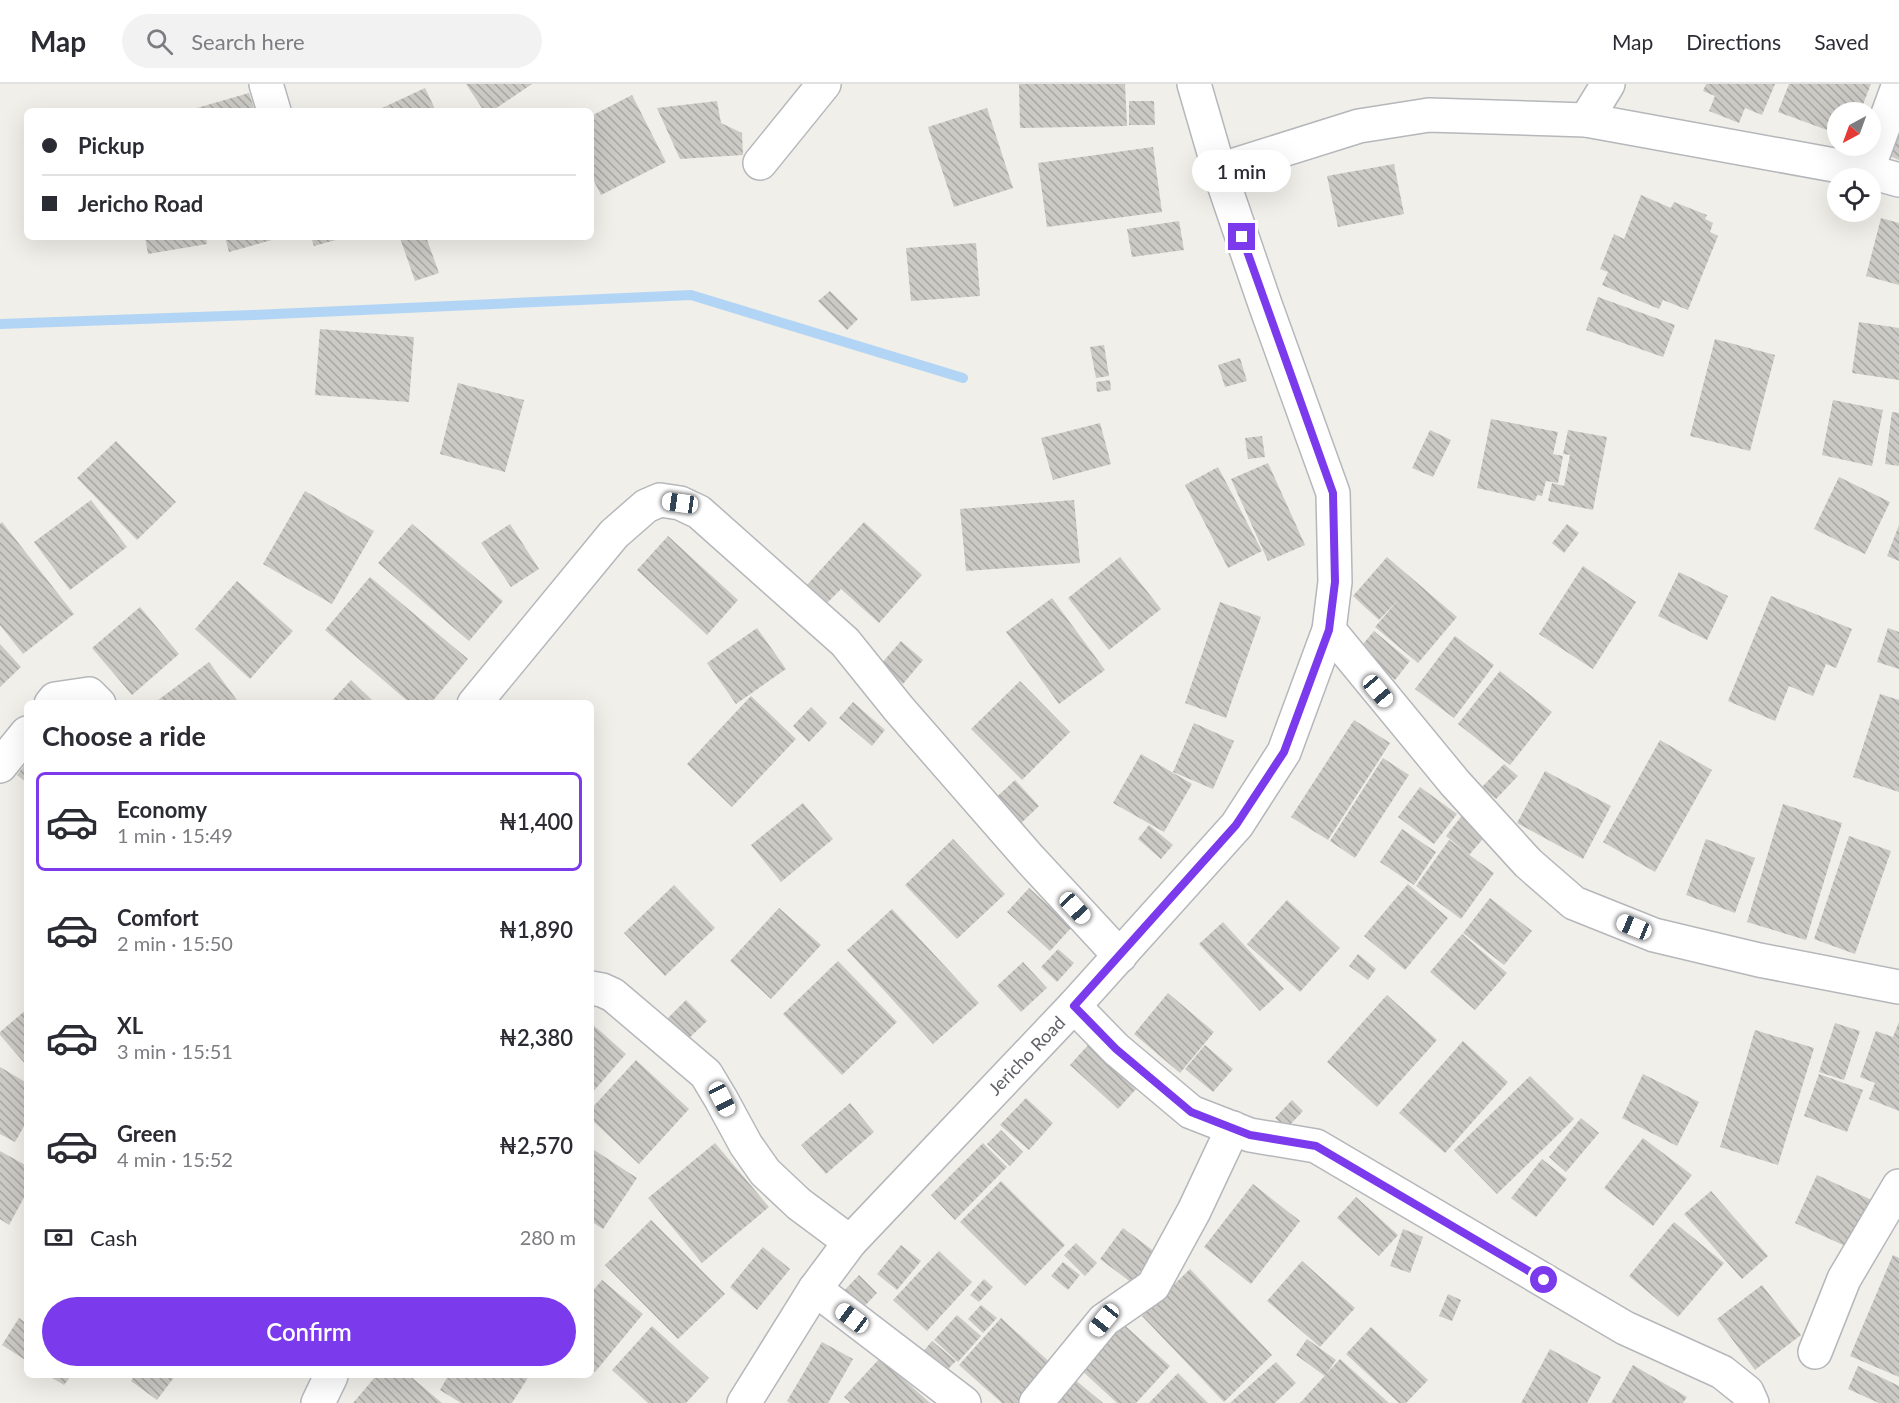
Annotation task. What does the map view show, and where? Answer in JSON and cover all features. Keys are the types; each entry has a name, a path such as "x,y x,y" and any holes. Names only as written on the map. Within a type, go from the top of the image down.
{"street":[{"path":"266,84 273,108"},
{"path":"760,163 824,84"},
{"name":"Jericho Road","path":"744,1403 815,1289 850,1242 1074,1006 1236,825 1284,752 1329,630 1335,582 1333,493 1219,170 1194,84"},
{"path":"1586,120 1608,84"},
{"path":"1868,168 1899,84"},
{"path":"1219,170 1359,126 1430,115 1586,120 1850,168"},
{"path":"1881,175 1899,180"},
{"path":"477,700 614,534 646,506 660,500 680,503 699,512 845,642 899,709 1030,859 1120,956"},
{"path":"1329,630 1455,783 1528,863 1574,903 1654,936 1759,960 1899,987"},
{"path":"54,700 89,694 95,700"},
{"path":"0,766 24,737"},
{"path":"594,989 613,995 706,1074 746,1145 765,1172 799,1204 850,1242"},
{"path":"1074,1006 1116,1049 1191,1112 1250,1135 1316,1146 1625,1328 1722,1372 1747,1392 1752,1403"},
{"path":"1036,1403 1104,1320 1153,1287 1194,1211 1233,1128"},
{"path":"1815,1352 1844,1279 1899,1185"},
{"path":"815,1289 964,1403"},
{"path":"318,1403 330,1378"}],"building":[{"path":"466,84 532,84 496,108 482,108"},
{"path":"1019,84 1125,84 1127,126 1020,128"},
{"path":"1706,84 1775,84 1762,115 1745,108 1739,123 1709,111 1715,96 1703,91"},
{"path":"1789,84 1871,84 1864,102 1827,102 1827,130 1778,112"},
{"path":"425,88 435,108 382,108"},
{"path":"249,93 254,108 197,108"},
{"path":"632,95 666,162 601,195 594,181 594,114"},
{"path":"717,101 721,123 742,133 743,155 680,159 657,108"},
{"path":"1129,101 1154,101 1155,125 1129,125"},
{"path":"987,108 1013,188 954,207 928,127"},
{"path":"1899,122 1899,160 1883,153"},
{"path":"1153,147 1162,212 1047,227 1038,163"},
{"path":"1394,164 1404,214 1338,227 1327,176"},
{"path":"1641,195 1671,208 1674,202 1707,215 1705,219 1713,223 1710,232 1718,236 1688,310 1663,300 1659,309 1602,285 1608,272 1600,269 1614,234 1624,239"},
{"path":"1881,218 1899,223 1899,285 1866,276"},
{"path":"1179,221 1184,250 1132,257 1127,229"},
{"path":"146,240 206,240 207,244 148,254"},
{"path":"226,240 272,240 229,252"},
{"path":"312,240 336,240 314,246"},
{"path":"401,240 427,240 439,273 415,281"},
{"path":"976,243 980,296 911,301 906,248"},
{"path":"830,291 858,319 847,330 818,301"},
{"path":"1598,297 1675,325 1663,357 1586,330"},
{"path":"1859,322 1899,328 1899,380 1852,373"},
{"path":"320,329 414,337 409,402 315,395"},
{"path":"1715,339 1775,355 1750,451 1690,436"},
{"path":"1104,345 1109,376 1096,378 1090,347"},
{"path":"1240,358 1247,381 1225,387 1218,365"},
{"path":"1110,380 1111,390 1097,392 1096,382"},
{"path":"458,383 524,400 505,472 440,454"},
{"path":"1833,400 1883,410 1872,466 1822,455"},
{"path":"1892,412 1899,413 1899,466 1885,464"},
{"path":"1491,419 1558,432 1553,454 1563,456 1558,483 1546,481 1542,496 1537,495 1535,501 1477,488"},
{"path":"1100,423 1111,464 1053,480 1041,438"},
{"path":"1430,430 1451,440 1433,477 1412,468"},
{"path":"1568,430 1607,437 1593,510 1548,501 1552,483 1564,486 1570,455 1563,454"},
{"path":"1262,436 1265,457 1248,459 1245,438"},
{"path":"116,441 176,502 137,540 77,478"},
{"path":"1268,463 1305,545 1268,561 1231,479"},
{"path":"1218,467 1262,551 1228,568 1185,485"},
{"path":"1839,477 1890,502 1865,554 1814,529"},
{"path":"305,491 374,531 332,604 263,564"},
{"path":"91,500 127,547 70,590 34,542"},
{"path":"1074,500 1080,563 966,571 960,509"},
{"path":"2,522 74,614 23,654 0,625 0,524"},
{"path":"864,522 922,575 879,623 841,589 826,604 806,586"},
{"path":"412,524 503,601 469,641 378,563"},
{"path":"510,524 539,569 511,587 481,543"},
{"path":"1567,524 1579,533 1564,553 1552,543"},
{"path":"1899,525 1899,561 1887,556"},
{"path":"668,536 738,600 707,635 637,570"},
{"path":"1120,557 1161,609 1109,650 1068,598"},
{"path":"1387,557 1457,617 1418,663 1375,627 1399,599 1379,620 1353,596"},
{"path":"1583,566 1636,602 1593,669 1539,634"},
{"path":"1679,572 1728,596 1707,640 1658,616"},
{"path":"370,577 468,659 433,700 406,700 325,630"},
{"path":"237,581 293,631 250,679 195,629"},
{"path":"1771,596 1852,629 1836,668 1826,664 1813,696 1789,686 1775,721 1728,701"},
{"path":"1052,598 1105,670 1059,704 1006,632"},
{"path":"1220,602 1261,617 1226,718 1185,703"},
{"path":"140,607 179,654 132,695 92,648"},
{"path":"757,628 786,669 736,704 707,663"},
{"path":"1888,628 1899,632 1899,669 1877,662"},
{"path":"1374,631 1410,661 1395,680 1358,650"},
{"path":"1455,636 1494,665 1454,718 1415,689"},
{"path":"901,641 923,660 903,684 881,664"},
{"path":"0,644 21,667 0,687"},
{"path":"209,662 237,700 158,700"},
{"path":"1500,671 1552,712 1510,765 1458,724"},
{"path":"351,680 372,700 333,700"},
{"path":"1020,681 1070,732 1022,780 971,729"},
{"path":"1880,694 1899,700 1899,792 1853,777"},
{"path":"751,696 796,739 732,807 687,764"},
{"path":"853,702 885,730 872,746 839,718"},
{"path":"811,707 827,723 809,742 793,726"},
{"path":"1354,720 1390,743 1328,840 1291,817"},
{"path":"1194,723 1234,741 1213,789 1173,772"},
{"path":"1660,740 1712,770 1655,872 1603,842"},
{"path":"1141,754 1192,784 1164,832 1113,803"},
{"path":"1383,758 1409,775 1355,858 1330,841"},
{"path":"1504,764 1518,776 1496,799 1482,787"},
{"path":"24,766 24,781 17,775"},
{"path":"1545,771 1611,806 1583,859 1517,823"},
{"path":"1015,780 1039,806 1013,831 989,804"},
{"path":"1420,787 1457,814 1434,844 1398,817"},
{"path":"803,803 833,839 781,882 751,845"},
{"path":"1783,804 1842,823 1806,940 1747,922"},
{"path":"1464,813 1488,833 1469,855 1446,836"},
{"path":"1149,825 1173,845 1161,859 1138,839"},
{"path":"1402,829 1436,852 1414,885 1380,862"},
{"path":"1849,836 1891,851 1855,954 1814,939"},
{"path":"953,839 1005,894 957,939 905,885"},
{"path":"1706,839 1755,858 1735,913 1686,895"},
{"path":"1449,840 1494,873 1461,919 1416,886"},
{"path":"1408,884 1448,918 1405,970 1364,936"},
{"path":"674,885 715,928 665,976 624,933"},
{"path":"1029,888 1072,927 1050,951 1007,912"},
{"path":"1490,898 1532,931 1504,965 1463,933"},
{"path":"1287,900 1340,948 1300,992 1247,944"},
{"path":"779,908 821,945 771,999 730,961"},
{"path":"892,909 979,1003 933,1044 847,950"},
{"path":"1223,922 1284,989 1260,1011 1199,944"},
{"path":"1462,934 1507,973 1475,1010 1430,972"},
{"path":"1058,949 1074,963 1057,982 1041,967"},
{"path":"1358,954 1376,969 1368,980 1349,966"},
{"path":"838,961 897,1022 842,1075 783,1014"},
{"path":"1023,962 1047,988 1021,1012 997,986"},
{"path":"1168,993 1214,1032 1180,1073 1134,1034"},
{"path":"1387,995 1437,1040 1377,1107 1327,1062"},
{"path":"686,1000 707,1021 685,1042 665,1021"},
{"path":"24,1012 24,1063 0,1035 0,1032"},
{"path":"1899,1022 1899,1111 1869,1099 1875,1083 1860,1077 1876,1031 1893,1037"},
{"path":"1835,1023 1860,1031 1844,1080 1819,1072"},
{"path":"594,1026 626,1054 594,1091"},
{"path":"1755,1030 1814,1048 1778,1165 1720,1147"},
{"path":"1463,1041 1508,1082 1445,1153 1399,1113"},
{"path":"1089,1044 1137,1088 1118,1109 1070,1065"},
{"path":"1205,1045 1233,1069 1213,1092 1185,1069"},
{"path":"636,1060 689,1109 639,1164 594,1122 594,1106"},
{"path":"0,1067 24,1081 24,1126 15,1142 0,1134"},
{"path":"1643,1074 1699,1102 1677,1146 1622,1118"},
{"path":"1819,1074 1863,1090 1847,1132 1804,1116"},
{"path":"1530,1076 1574,1119 1497,1194 1454,1150"},
{"path":"1026,1098 1053,1123 1029,1150 1000,1125"},
{"path":"1292,1100 1303,1111 1287,1128 1275,1118"},
{"path":"850,1103 874,1132 826,1174 801,1145"},
{"path":"1581,1118 1599,1133 1566,1172 1549,1157"},
{"path":"1001,1130 1023,1152 1010,1166 987,1144"},
{"path":"1643,1138 1692,1175 1653,1226 1604,1188"},
{"path":"715,1143 769,1207 702,1263 648,1198"},
{"path":"983,1143 1007,1167 955,1220 931,1195"},
{"path":"594,1150 637,1178 603,1229 594,1223"},
{"path":"0,1151 24,1164 24,1198 9,1225 0,1219"},
{"path":"1542,1159 1567,1179 1536,1217 1511,1198"},
{"path":"1817,1175 1876,1202 1854,1250 1795,1223"},
{"path":"1001,1181 1065,1245 1025,1286 960,1222"},
{"path":"1253,1184 1300,1221 1251,1284 1204,1247"},
{"path":"1711,1191 1768,1256 1742,1279 1684,1214"},
{"path":"1356,1197 1398,1235 1379,1256 1337,1218"},
{"path":"651,1220 725,1294 678,1339 605,1265"},
{"path":"1674,1222 1724,1263 1678,1317 1629,1276"},
{"path":"1123,1228 1155,1252 1132,1283 1100,1259"},
{"path":"1403,1229 1423,1237 1410,1273 1390,1266"},
{"path":"1076,1243 1097,1263 1085,1276 1064,1255"},
{"path":"901,1245 921,1261 897,1290 877,1274"},
{"path":"763,1247 790,1269 757,1310 730,1287"},
{"path":"939,1251 972,1282 927,1331 893,1300"},
{"path":"1893,1255 1899,1258 1899,1377 1850,1356"},
{"path":"1302,1261 1355,1308 1320,1347 1267,1301"},
{"path":"1063,1262 1080,1275 1068,1290 1051,1276"},
{"path":"1190,1269 1272,1355 1224,1402 1142,1316"},
{"path":"859,1275 877,1293 857,1314 839,1296"},
{"path":"984,1279 993,1287 979,1302 970,1295"},
{"path":"602,1280 643,1314 595,1372 594,1371 594,1289"},
{"path":"1762,1285 1801,1335 1755,1370 1717,1319"},
{"path":"1448,1294 1461,1300 1452,1321 1439,1316"},
{"path":"981,1305 997,1318 983,1333 968,1319"},
{"path":"957,1315 981,1336 958,1362 934,1340"},
{"path":"19,1318 24,1322 24,1359 2,1345"},
{"path":"1001,1318 1055,1367 1022,1403 1002,1403 959,1365"},
{"path":"1121,1322 1170,1366 1136,1403 1117,1403 1079,1368"},
{"path":"652,1326 709,1378 686,1403 648,1403 612,1370"},
{"path":"1371,1327 1428,1380 1406,1403 1399,1403 1346,1354"},
{"path":"1307,1339 1336,1360 1325,1376 1296,1355"},
{"path":"932,1341 956,1361 945,1372 922,1353"},
{"path":"822,1342 853,1359 828,1403 790,1403 787,1401"},
{"path":"1550,1349 1601,1377 1587,1403 1521,1403"},
{"path":"880,1358 930,1403 851,1403 844,1397"},
{"path":"1340,1359 1389,1403 1300,1403"},
{"path":"1276,1362 1296,1383 1275,1403 1230,1403"},
{"path":"1633,1365 1687,1397 1683,1403 1611,1403"},
{"path":"1858,1366 1899,1386 1899,1403 1879,1403 1848,1389"},
{"path":"1178,1373 1208,1403 1149,1403"},
{"path":"52,1378 69,1378 64,1385"},
{"path":"133,1378 174,1378 157,1400 131,1381"},
{"path":"374,1378 412,1378 442,1403 353,1403"},
{"path":"447,1378 528,1378 512,1403 461,1403 440,1390"},
{"path":"1073,1378 1103,1403 1052,1403"}],"waterway":[{"path":"0,324 691,295 963,378"}],"route":[{"path":"1242,237 1333,493 1335,582 1329,630 1284,752 1236,825 1074,1006 1116,1049 1191,1112 1250,1135 1316,1146 1544,1280"}]}
